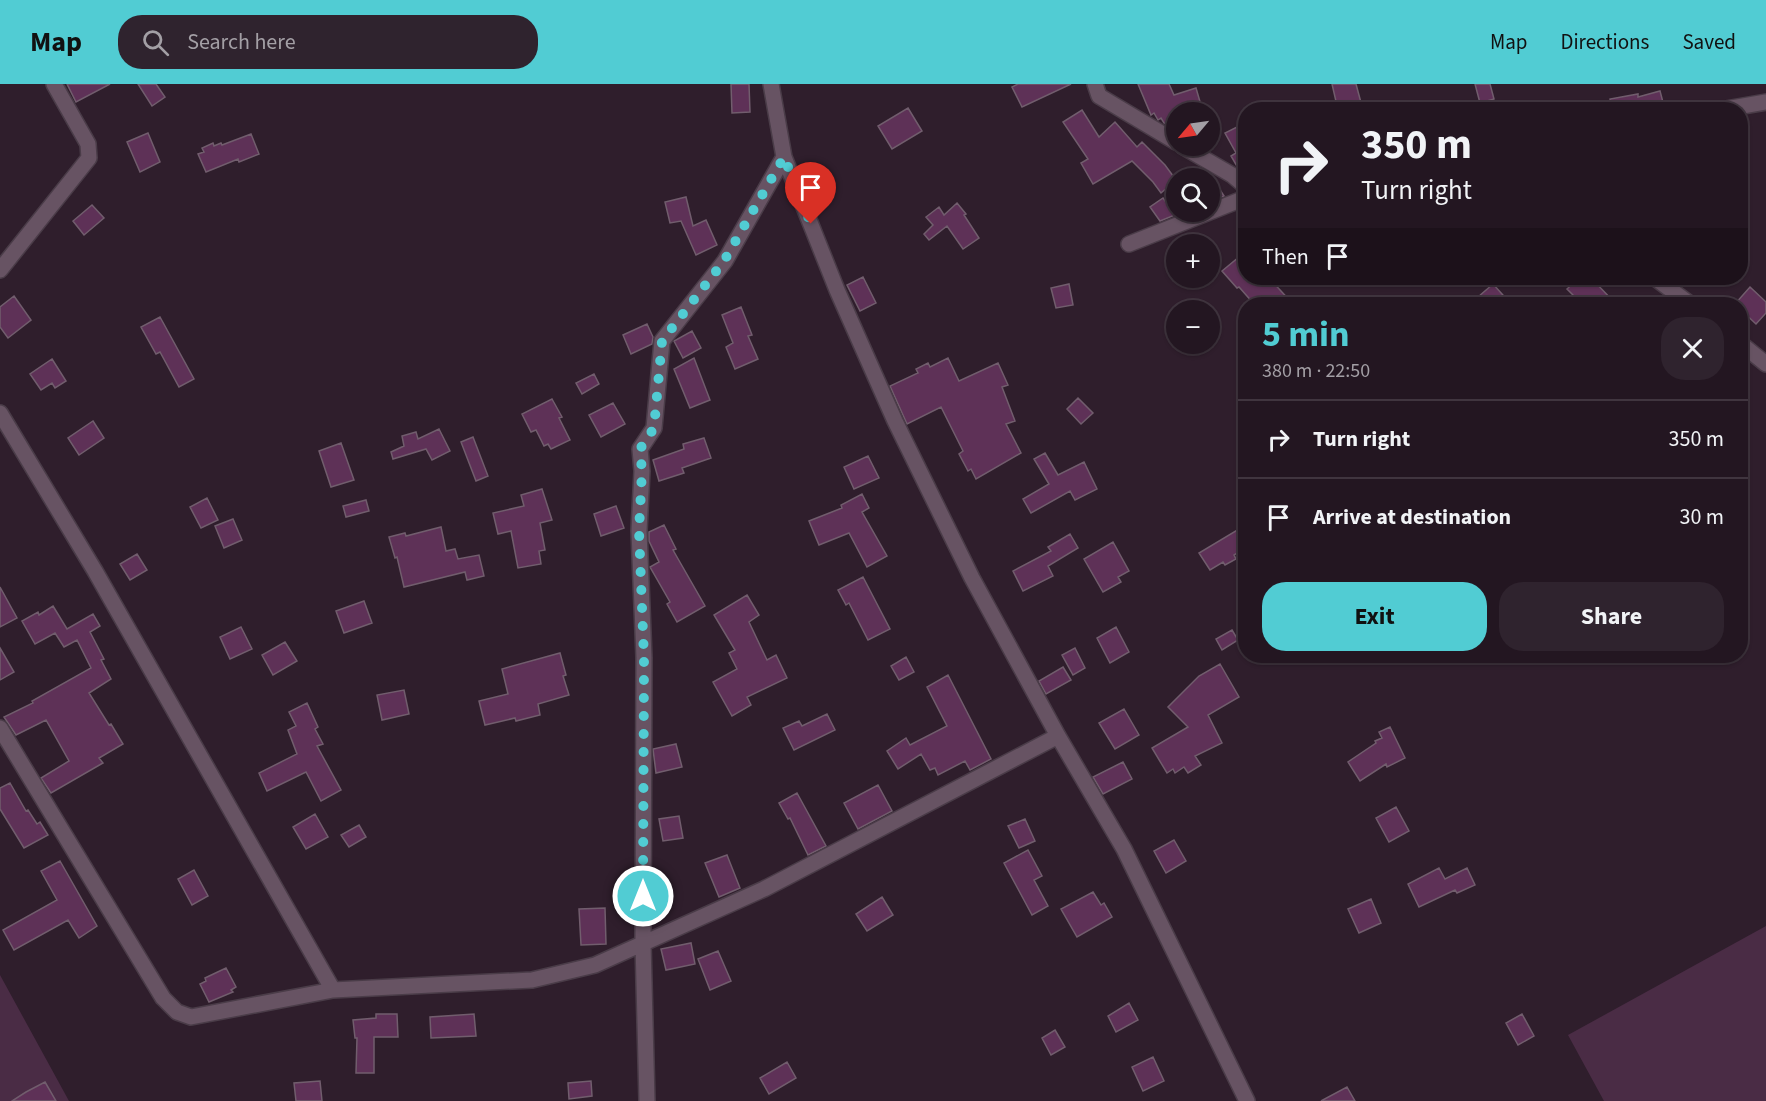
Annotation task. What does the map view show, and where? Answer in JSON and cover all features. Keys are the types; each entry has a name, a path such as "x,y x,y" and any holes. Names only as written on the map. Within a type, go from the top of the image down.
{"street":[{"path":"0,270 89,158 88,144 54,84"},
{"path":"771,84 784,157 837,290 895,421 972,578 1058,736 1124,849 1247,1101"},
{"path":"1095,84 1099,96 1166,136"},
{"path":"1748,105 1766,102"},
{"path":"1199,156 1238,180"},
{"path":"647,1101 643,943 644,658 639,531 642,471 640,449 654,428 662,341 724,261 784,157"},
{"path":"1129,244 1238,201"},
{"path":"1664,285 1681,297"},
{"path":"1748,349 1766,364"},
{"path":"0,413 95,571 333,990"},
{"path":"0,728 163,998 177,1012 191,1017 333,990 532,980 595,965 764,889 1058,736"}],"shaded area":[{"path":"1766,926 1766,1101 1604,1101 1568,1035"},
{"path":"0,975 69,1101 0,1101"}],"building":[{"path":"67,84 110,84 76,102"},
{"path":"138,84 156,84 165,97 152,106"},
{"path":"731,84 749,84 750,112 732,113"},
{"path":"1018,84 1071,84 1022,107 1012,87"},
{"path":"1138,84 1169,84 1174,95 1196,88 1200,102 1166,102 1166,124 1161,118 1158,120 1154,113 1151,115"},
{"path":"1332,84 1356,84 1361,102 1336,102"},
{"path":"1475,84 1490,84 1494,99 1480,102"},
{"path":"1660,91 1663,102 1611,102 1610,99 1638,94 1638,97"},
{"path":"908,108 922,131 892,149 878,126"},
{"path":"1082,110 1099,137 1115,122 1137,147 1142,142 1165,165 1167,168 1166,189 1161,193 1132,161 1093,184 1081,163 1088,159 1063,122"},
{"path":"1238,126 1238,168 1231,156 1236,153 1225,133"},
{"path":"148,133 160,162 140,172 127,142"},
{"path":"251,134 259,154 239,162 238,159 206,172 198,154 204,152 202,148 213,143 214,146 221,143 222,145"},
{"path":"686,197 693,226 706,220 717,245 696,255 681,221 670,223 665,202"},
{"path":"1163,198 1166,202 1166,219 1160,221 1150,207"},
{"path":"957,203 979,238 963,249 947,226 929,240 924,234 933,225 926,217 939,207 944,215"},
{"path":"92,205 104,218 84,235 73,221"},
{"path":"1238,258 1238,285 1275,285 1287,297 1248,297 1222,271"},
{"path":"863,277 876,303 860,311 847,285"},
{"path":"1069,284 1073,305 1056,308 1051,288"},
{"path":"1494,285 1505,297 1478,297"},
{"path":"1571,285 1598,285 1609,297 1575,297 1567,289"},
{"path":"1750,287 1766,302 1766,313 1756,324 1748,316 1748,297 1741,297"},
{"path":"14,296 31,320 8,338 0,327 0,307"},
{"path":"741,307 752,335 748,336 758,359 735,369 726,347 733,343 722,315"},
{"path":"160,317 194,379 179,387 160,352 156,354 141,327"},
{"path":"647,324 653,337 652,344 631,354 623,335"},
{"path":"692,331 701,348 683,358 674,341"},
{"path":"694,358 710,400 690,408 674,369"},
{"path":"948,358 959,381 998,363 1008,385 1002,387 1015,421 1006,424 1021,453 976,479 971,469 968,471 959,454 963,451 941,407 907,424 890,386 918,373 916,369 928,363 930,367"},
{"path":"52,359 66,381 55,388 52,383 41,390 30,374"},
{"path":"594,374 599,384 582,394 576,383"},
{"path":"1078,398 1093,413 1081,424 1067,409"},
{"path":"552,399 562,417 559,418 570,440 551,449 548,444 544,446 536,430 531,432 522,414"},
{"path":"613,403 625,424 601,437 589,415"},
{"path":"93,421 104,438 79,455 68,438"},
{"path":"439,429 450,451 432,460 426,449 393,459 391,452 404,446 402,436 416,432 418,439"},
{"path":"473,437 488,476 476,481 461,442"},
{"path":"704,438 711,458 682,468 684,473 659,481 653,460 684,449 683,444"},
{"path":"341,443 354,480 331,487 319,451"},
{"path":"1045,453 1058,475 1084,462 1097,489 1075,500 1070,491 1031,513 1023,499 1049,484 1034,459"},
{"path":"868,456 879,478 854,489 844,467"},
{"path":"542,489 552,520 540,523 545,550 539,551 541,564 518,568 511,531 498,534 493,513 524,506 521,495"},
{"path":"862,494 869,508 862,512 887,556 867,567 849,533 819,545 809,521 842,508 841,505"},
{"path":"207,498 218,520 201,528 190,507"},
{"path":"366,500 369,511 346,517 343,506"},
{"path":"616,506 624,528 601,536 594,514"},
{"path":"233,519 242,540 224,548 215,526"},
{"path":"664,525 676,549 673,550 705,606 677,622 667,604 670,602 650,567 659,562 649,541 649,532"},
{"path":"441,527 446,551 455,549 458,559 479,555 484,576 467,580 465,572 404,587 397,557 395,558 389,537 405,533 406,536"},
{"path":"1238,530 1238,552 1234,555 1236,559 1225,565 1223,562 1210,570 1199,553"},
{"path":"1070,534 1078,548 1048,566 1053,576 1023,591 1013,571 1051,551 1048,547"},
{"path":"1113,542 1129,571 1118,577 1121,582 1103,592 1084,559"},
{"path":"137,554 147,570 130,580 120,564"},
{"path":"863,577 890,629 868,640 849,603 846,605 838,590"},
{"path":"0,587 17,618 0,627"},
{"path":"747,595 759,615 749,622 767,660 776,655 787,678 747,697 751,705 732,716 713,682 737,669 729,653 735,650 714,615"},
{"path":"364,601 372,623 344,633 336,611"},
{"path":"53,606 67,629 93,614 100,626 90,632 111,679 89,693 123,744 99,758 103,763 51,793 41,778 69,761 46,720 16,735 4,717 33,703 32,701 91,668 77,640 64,647 55,633 35,644 22,621 38,612 39,615"},
{"path":"241,627 252,649 230,659 220,637"},
{"path":"1116,627 1129,652 1110,663 1097,638"},
{"path":"1232,630 1238,640 1222,650 1216,639"},
{"path":"285,642 297,661 273,675 262,655"},
{"path":"0,648 14,672 0,680"},
{"path":"1075,648 1085,668 1073,675 1062,655"},
{"path":"560,653 566,675 563,676 569,695 538,704 540,715 485,725 479,701 508,694 502,669"},
{"path":"906,657 914,672 899,680 891,666"},
{"path":"1220,664 1239,697 1208,715 1222,743 1195,756 1201,765 1188,773 1184,767 1175,773 1173,769 1167,773 1152,748 1188,727 1168,707 1199,676"},
{"path":"1063,667 1071,680 1046,694 1039,681"},
{"path":"948,675 991,759 970,770 965,761 938,775 935,768 930,770 921,754 898,769 887,751 906,738 910,745 947,726 927,687"},
{"path":"404,690 409,714 382,720 377,695"},
{"path":"307,703 318,727 315,729 323,744 317,746 341,790 321,801 306,772 267,791 259,773 297,754 288,730 296,726 289,712"},
{"path":"1124,709 1139,735 1115,749 1099,723"},
{"path":"827,714 835,730 794,750 783,728 799,721 802,726"},
{"path":"1390,727 1405,758 1387,767 1386,764 1360,781 1348,762 1382,738 1379,732"},
{"path":"676,744 682,767 656,773 653,749"},
{"path":"1123,762 1132,779 1103,794 1093,777"},
{"path":"10,783 26,811 28,810 37,824 40,822 48,835 24,848 0,809 0,788"},
{"path":"878,785 892,811 858,829 844,803"},
{"path":"797,793 826,846 808,855 790,818 788,819 779,803"},
{"path":"1396,807 1409,831 1389,842 1376,818"},
{"path":"315,814 328,837 306,849 293,827"},
{"path":"679,816 683,838 663,841 659,819"},
{"path":"1025,819 1035,841 1019,848 1008,826"},
{"path":"359,825 366,837 349,847 341,835"},
{"path":"1174,840 1186,861 1166,873 1154,851"},
{"path":"1028,850 1042,876 1034,880 1048,906 1032,915 1004,863"},
{"path":"727,855 740,888 719,897 705,863"},
{"path":"60,861 97,926 79,938 68,920 14,950 3,930 57,900 41,871"},
{"path":"1439,868 1445,879 1467,868 1475,885 1457,893 1455,890 1419,907 1408,884"},
{"path":"194,870 208,896 192,905 178,879"},
{"path":"1093,892 1101,905 1104,903 1112,917 1077,937 1061,909"},
{"path":"882,897 893,915 867,931 856,914"},
{"path":"1371,899 1381,923 1359,933 1348,909"},
{"path":"605,908 606,944 581,945 579,909"},
{"path":"691,943 695,964 666,970 661,949"},
{"path":"718,951 731,981 710,990 698,959"},
{"path":"226,968 236,987 231,990 233,992 209,1002 200,984 206,981 205,978"},
{"path":"1129,1003 1138,1020 1116,1032 1108,1016"},
{"path":"376,1014 397,1014 398,1037 374,1037 374,1073 356,1073 357,1038 355,1038 353,1020 376,1018"},
{"path":"474,1014 476,1036 431,1038 430,1017"},
{"path":"1522,1014 1534,1036 1518,1045 1506,1023"},
{"path":"1055,1030 1065,1047 1051,1055 1042,1038"},
{"path":"1153,1057 1164,1081 1143,1091 1132,1067"},
{"path":"787,1062 796,1078 769,1094 760,1078"},
{"path":"320,1081 322,1101 296,1101 294,1083"},
{"path":"591,1081 592,1096 569,1099 568,1083"},
{"path":"45,1082 56,1101 12,1101 26,1092"},
{"path":"1347,1087 1355,1101 1321,1101"}],"route":[{"path":"643,896 644,658 639,531 642,471 640,449 654,428 662,341 724,261 784,157 811,224"}]}
